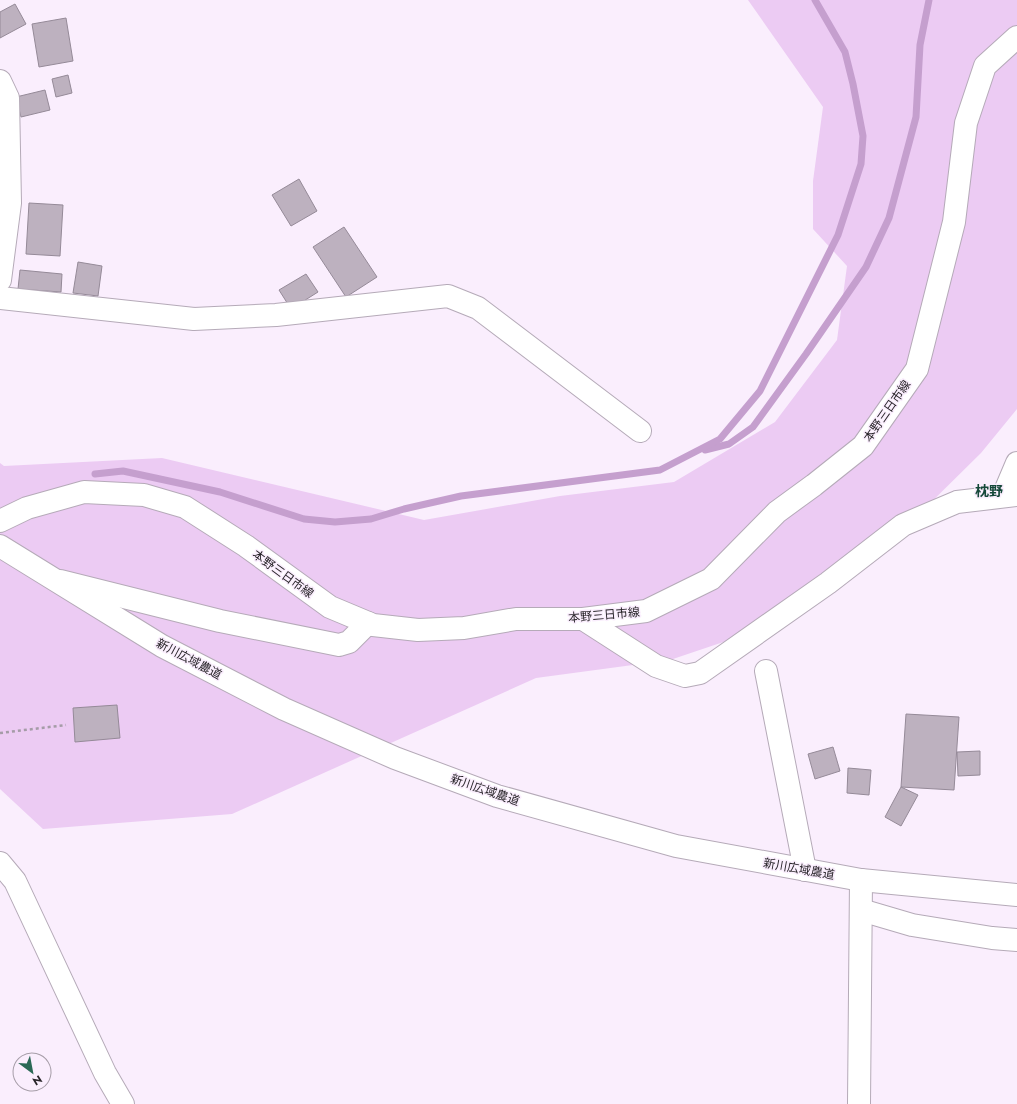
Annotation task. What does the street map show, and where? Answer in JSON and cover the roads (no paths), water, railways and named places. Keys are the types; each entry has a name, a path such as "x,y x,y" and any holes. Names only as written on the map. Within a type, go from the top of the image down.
{"street":[{"name":"本野三日市線","path":"0,521 27,508 84,492 144,495 185,507 246,546 330,607 373,625 418,630 464,628 516,619 583,619 646,611 711,579 777,512 863,446 917,369 954,222 966,123 986,66 1017,37"},
{"path":"0,81 8,98 10,203 0,280"},
{"path":"0,298 194,319 276,315 448,296 478,308 640,430"},
{"path":"583,619 656,666 685,676 700,673 828,584 903,524 957,502 1010,496 1017,463"},
{"name":"新川広域農道","path":"0,546 162,646 284,709 396,758 497,796 676,846 861,880 1017,895"},
{"path":"53,579 220,621 339,645 349,642 368,623"},
{"path":"766,671 804,870"},
{"path":"0,863 14,881 105,1073 123,1104"},
{"path":"859,1104 861,880"},
{"path":"861,910 912,925 992,938 1017,940"}],"waterway":[{"path":"95,474 123,471 220,492 304,519 335,522 371,519 404,509 461,496 660,470 720,439 760,391 838,235 861,164 863,136 845,52 815,0"},
{"path":"705,450 729,444 753,427 866,267 889,218 916,117 920,45 929,0"}],"district":[{"name":"枕野","path":"989,491"}]}
